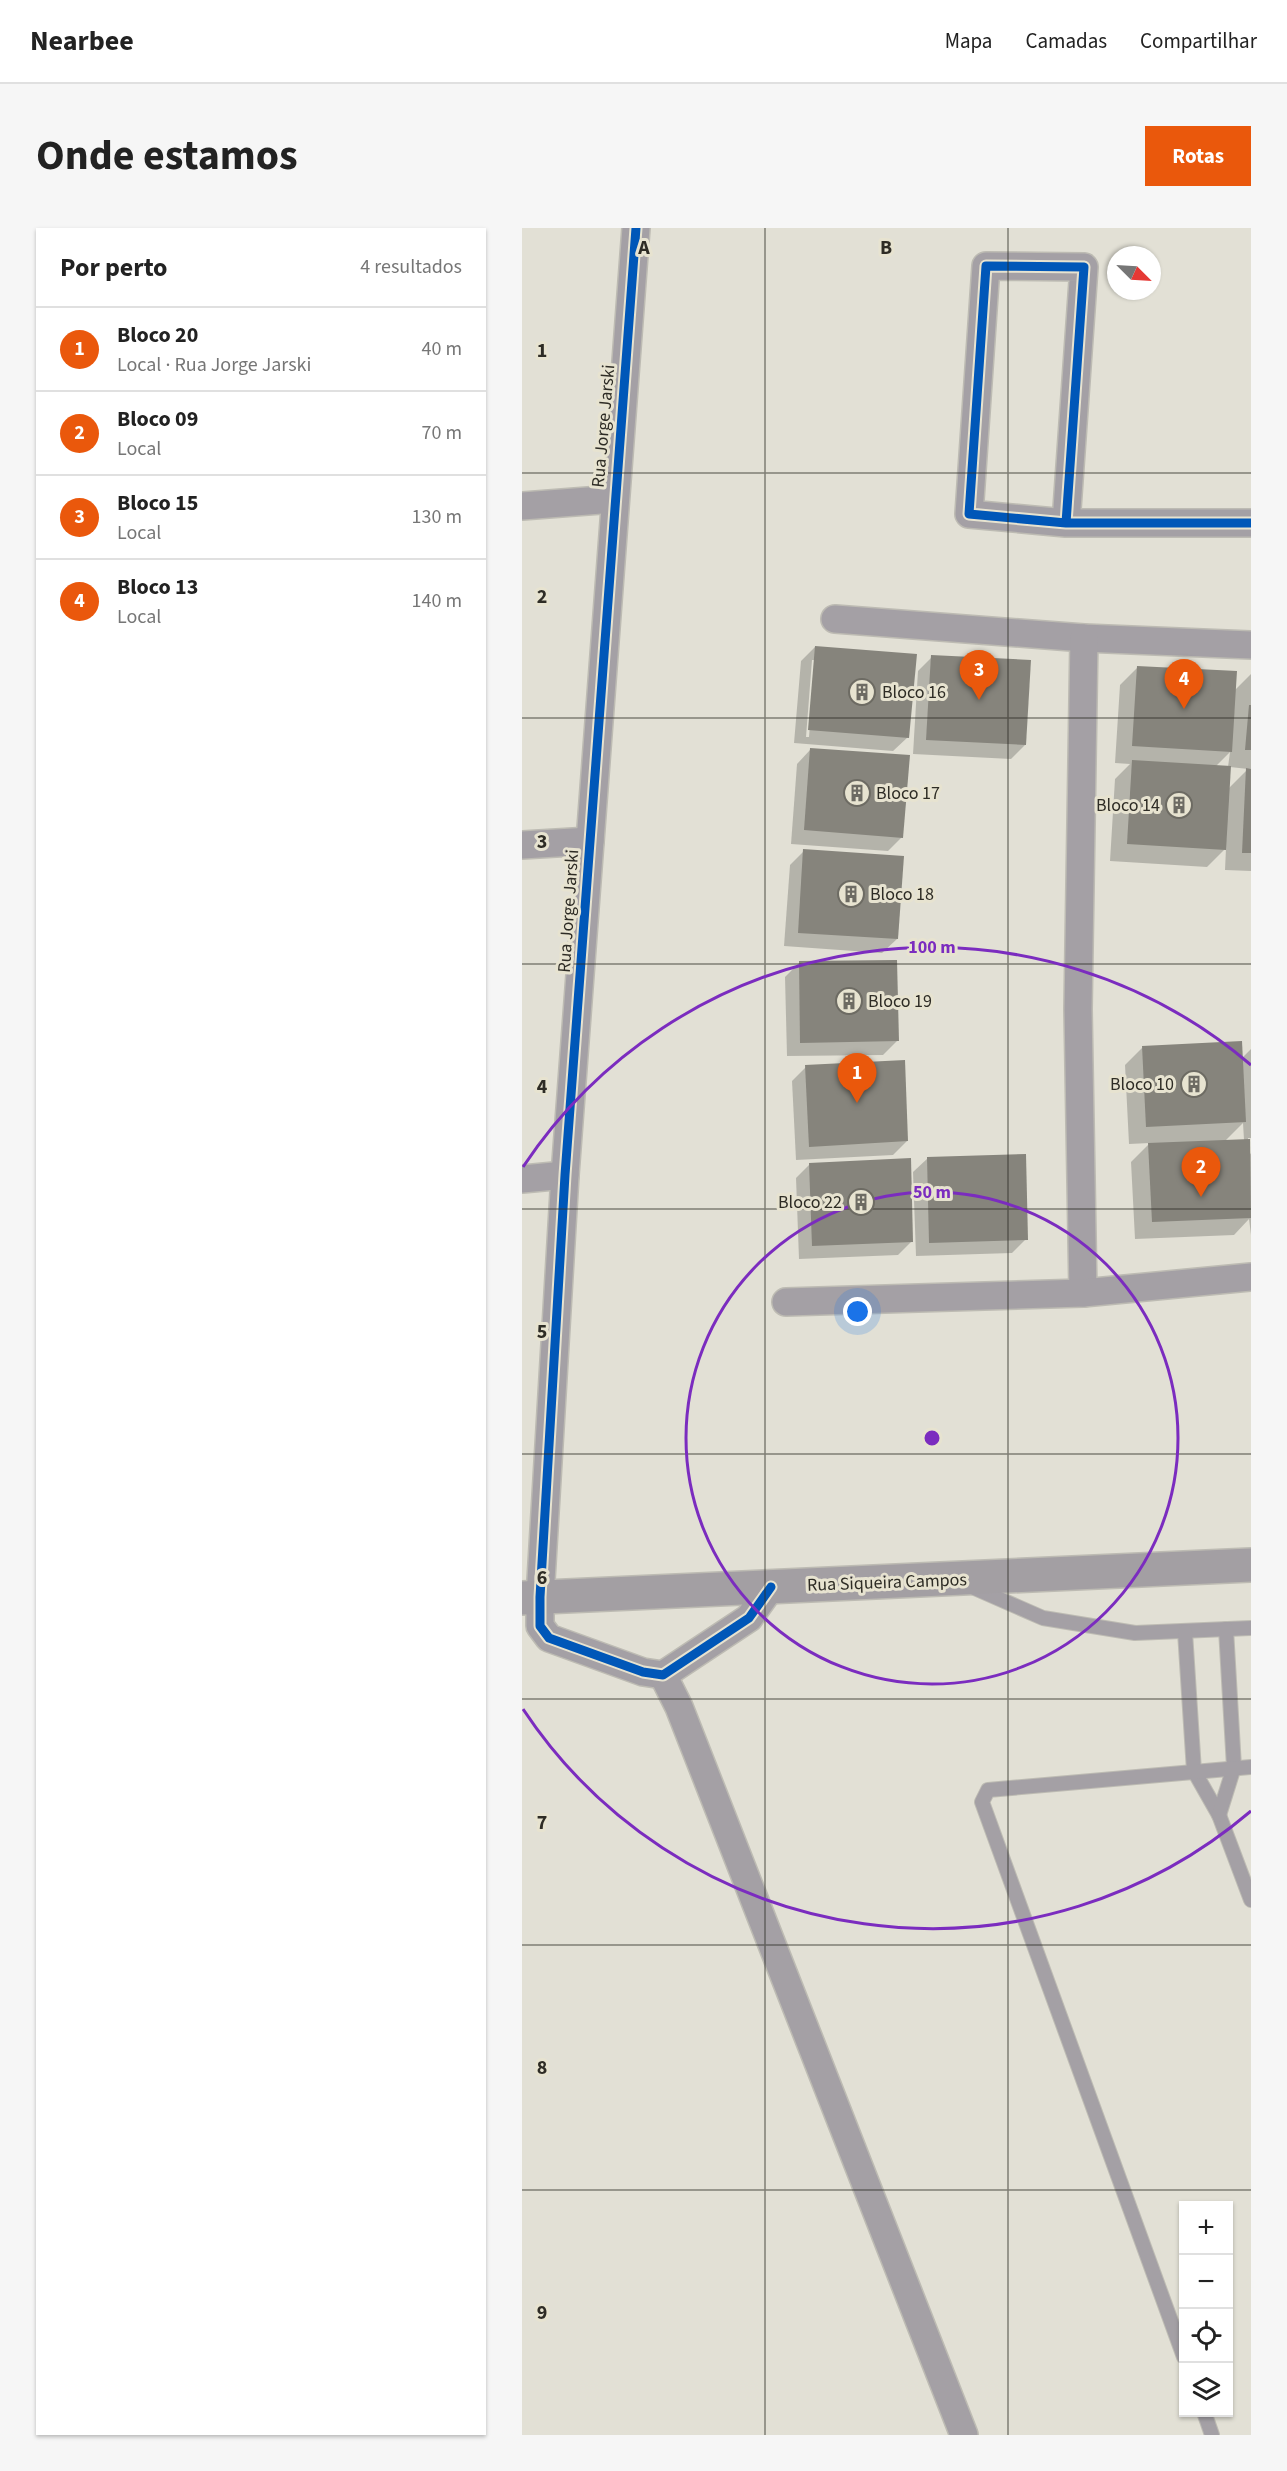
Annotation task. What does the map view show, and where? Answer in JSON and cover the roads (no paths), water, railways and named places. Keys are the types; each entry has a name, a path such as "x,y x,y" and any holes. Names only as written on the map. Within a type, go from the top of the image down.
{"main road":[{"name":"Rua Siqueira Campos","path":"531,1597 1251,1565"}],"street":[{"name":"Rua Jorge Jarski","path":"636,228 531,1597 540,1626 549,1638 643,1672 663,1675"},
{"path":"1066,523 1084,267 986,266 969,514 1066,523 1251,523"},
{"path":"522,506 614,499"},
{"path":"835,619 1084,638 1251,645"},
{"path":"1083,1293 1078,1009 1084,638"},
{"path":"522,845 590,841"},
{"path":"522,1179 565,1175"},
{"path":"786,1302 1083,1293 1251,1277"},
{"path":"771,1587 749,1618 663,1675 679,1707 964,2435"}],"lane":[{"path":"955,1579 1043,1618 1134,1633 1251,1628"},
{"path":"1219,1815 1234,1767 1226,1629"},
{"path":"1185,1632 1194,1771 1219,1815 1251,1900"},
{"path":"1179,2343 982,1802 988,1790 1251,1767"},
{"path":"1206,2417 1212,2435"}],"place":[{"name":"Bloco 16","path":"862,692"},
{"name":"Bloco 15","path":"979,700"},
{"name":"Bloco 13","path":"1184,709"},
{"name":"Bloco 17","path":"857,793"},
{"name":"Bloco 14","path":"1179,805"},
{"name":"Bloco 18","path":"851,894"},
{"name":"Bloco 19","path":"849,1001"},
{"name":"Bloco 10","path":"1194,1084"},
{"name":"Bloco 20","path":"857,1103"},
{"name":"Bloco 09","path":"1201,1197"},
{"name":"Bloco 22","path":"861,1202"}]}
